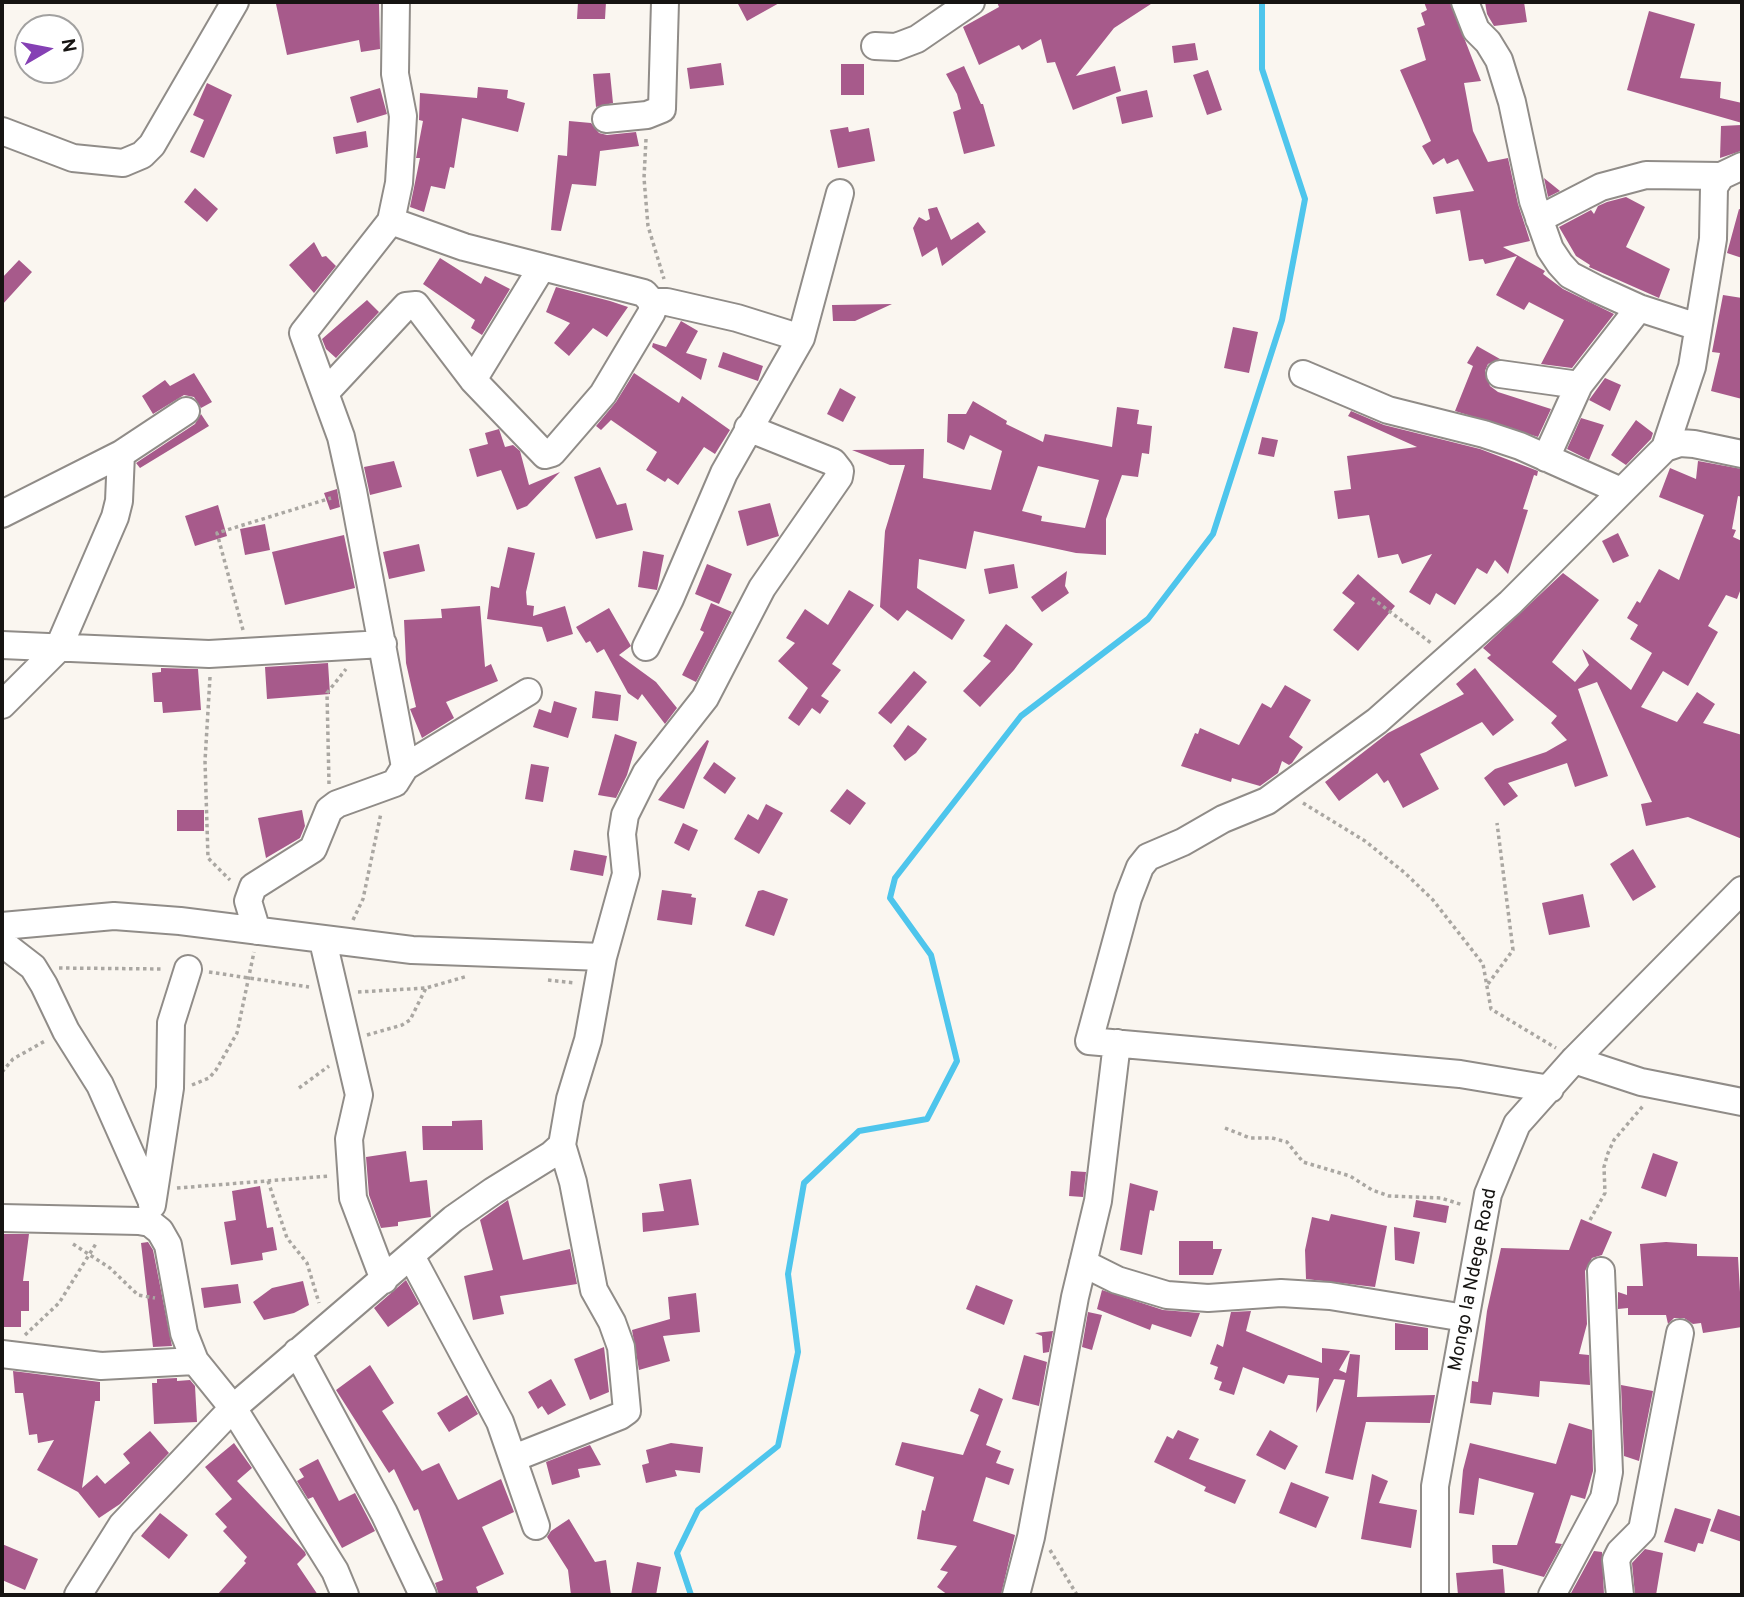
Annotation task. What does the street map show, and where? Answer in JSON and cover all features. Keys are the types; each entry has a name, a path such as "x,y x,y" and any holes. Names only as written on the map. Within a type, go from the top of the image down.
{"street":[{"path":"2,131 73,158 123,163 142,155 152,145 235,2"},
{"path":"396,2 395,74 402,116 399,183 391,221 303,333 341,438 353,491 375,645 405,767"},
{"path":"607,119 647,115 659,112 664,106 666,2"},
{"path":"875,46 896,47 917,39 971,2"},
{"path":"1465,2 1476,30 1488,42 1499,60 1539,219 1550,249 1570,275 1639,308 1698,327"},
{"path":"1539,219 1601,187 1646,175 1732,171"},
{"path":"1665,448 1692,367 1713,239 1714,187 1732,171"},
{"path":"646,647 670,599 724,473 801,338 840,193"},
{"path":"391,221 464,247 643,293 660,302 737,318 801,338"},
{"path":"473,380 542,267"},
{"path":"325,393 411,304 419,307 473,380 540,452 552,453 603,394 660,302"},
{"path":"1546,458 1579,385 1639,308"},
{"path":"1303,374 1388,410 1484,434 1621,491"},
{"path":"1500,374 1579,385"},
{"path":"2,514 121,454 186,411"},
{"path":"514,1458 627,1411 617,1334 594,1290 573,1182 562,1145 570,1099 591,1027 603,957 626,874 623,824 636,791 659,754 705,698 762,588 839,477 838,467 833,462 748,429"},
{"path":"1550,1089 1460,1074 1089,1041 1140,867 1159,851 1184,842 1223,819 1267,802 1377,722 1510,603 1665,448 1680,443 1695,444 1742,454"},
{"path":"2,705 58,649 115,517 119,501 121,454"},
{"path":"2,645 249,654 375,645"},
{"path":"257,931 249,893 253,887 313,849 329,810 337,804 395,783 405,767 528,692"},
{"name":"Mongo la Ndege Road","path":"1435,1595 1434,1486 1488,1194 1517,1124 1574,1060 1742,890"},
{"path":"2,926 114,916 180,920 329,942 412,950 603,957"},
{"path":"329,942 346,1049 359,1095 351,1126 349,1174 359,1218 384,1280"},
{"path":"2,943 33,967 65,1031 100,1085 168,1245 176,1296 195,1361 233,1408 334,1571 345,1595"},
{"path":"151,1205 170,1088 172,1023 188,969"},
{"path":"1016,1595 1031,1537 1083,1263 1098,1202 1117,1043"},
{"path":"1574,1060 1660,1085 1742,1102"},
{"path":"78,1595 122,1525 233,1408 463,1212 551,1156 562,1145"},
{"path":"2,1218 44,1221 110,1219 151,1205"},
{"path":"411,1256 500,1422 536,1526"},
{"path":"1083,1263 1117,1280 1167,1295 1208,1298 1281,1293 1330,1296 1465,1318"},
{"path":"1552,1595 1604,1497 1609,1472 1601,1271"},
{"path":"1620,1595 1616,1560 1619,1552 1642,1530 1680,1333"},
{"path":"297,1352 384,1513 423,1595"},
{"path":"3,1354 101,1366 195,1361"}],"path":[{"path":"647,115 644,178 648,226 662,271 660,302"},
{"path":"249,654 217,533 353,491"},
{"path":"1372,598 1450,657"},
{"path":"329,810 327,693 375,645"},
{"path":"209,654 211,705 205,761 208,859 249,893"},
{"path":"329,942 352,923 363,899 385,787"},
{"path":"1283,791 1364,841 1405,873 1433,900 1477,956 1488,984 1489,1003 1495,1013 1574,1060"},
{"path":"1488,984 1513,950 1497,823"},
{"path":"33,967 188,969 335,992 391,992 426,988 475,974"},
{"path":"170,1088 200,1082 216,1070 236,1033 251,979"},
{"path":"538,979 597,986"},
{"path":"299,1088 325,1070 365,1035 402,1025 410,1020 426,988"},
{"path":"2,1072 13,1059 65,1031"},
{"path":"1590,1220 1605,1194 1604,1167 1614,1140 1660,1085"},
{"path":"1225,1128 1250,1138 1272,1138 1287,1142 1303,1162 1350,1176 1373,1191 1388,1196 1441,1198 1485,1212"},
{"path":"151,1205 268,1181 349,1174"},
{"path":"268,1181 287,1238 307,1263 326,1328"},
{"path":"3,1354 59,1303 110,1219"},
{"path":"72,1243 90,1253 143,1298 176,1296"},
{"path":"1031,1537 1055,1555 1077,1595"}],"building":[{"path":"379,2 380,49 361,52 359,40 287,55 276,4"},
{"path":"578,2 606,2 605,19 577,19"},
{"path":"737,2 781,2 747,21"},
{"path":"997,2 1154,2 1114,28 1076,76 1115,66 1121,91 1073,110 1055,62 1047,63 1041,39 1022,50 1019,45 979,65 963,27 999,7"},
{"path":"1424,2 1450,2 1481,81 1464,83 1473,131 1488,162 1508,158 1518,204 1530,241 1503,247 1545,271 1543,274 1563,289 1614,314 1572,368 1541,364 1564,320 1529,302 1524,310 1496,295 1517,256 1485,264 1483,259 1469,261 1460,210 1436,214 1433,197 1474,191 1458,159 1447,164 1444,158 1433,165 1422,146 1431,141 1400,70 1426,60 1417,28 1425,25 1421,13 1427,10"},
{"path":"1485,2 1524,2 1527,22 1494,26 1487,14"},
{"path":"1649,11 1695,24 1680,78 1721,82 1720,98 1742,103 1742,123 1627,90"},
{"path":"1195,43 1198,60 1174,63 1172,46"},
{"path":"721,63 724,85 690,89 687,68"},
{"path":"841,64 864,64 864,95 841,95"},
{"path":"964,66 983,104 995,146 964,154 953,112 961,109 957,94 946,74"},
{"path":"1208,70 1222,110 1207,115 1193,75"},
{"path":"610,73 613,103 596,107 593,74"},
{"path":"207,83 232,95 204,158 190,152 204,120 193,115"},
{"path":"478,87 508,90 507,98 525,103 518,132 462,118 454,168 450,167 445,189 431,186 424,212 410,207 420,158 416,158 423,121 419,120 420,93 477,98"},
{"path":"380,88 387,114 357,123 350,97"},
{"path":"1147,90 1153,117 1122,124 1116,97"},
{"path":"569,121 591,123 599,133 607,135 636,132 639,146 600,151 596,186 572,184 561,231 551,230 558,155 567,156"},
{"path":"1741,125 1741,151 1720,158 1721,126"},
{"path":"848,127 849,132 869,128 875,161 838,168 830,130"},
{"path":"366,131 368,147 336,154 333,137"},
{"path":"1544,178 1560,191 1548,197"},
{"path":"195,188 218,209 207,222 184,202"},
{"path":"1626,197 1645,207 1626,247 1670,269 1659,298 1589,267 1590,265 1576,256 1559,227 1591,210 1594,214 1598,206"},
{"path":"937,207 951,240 978,222 986,232 942,266 937,247 922,257 913,228 919,217 926,221 930,219 928,209"},
{"path":"1739,209 1742,210 1742,258 1727,253"},
{"path":"314,242 322,257 326,256 336,266 314,293 289,265"},
{"path":"440,258 481,284 485,276 510,289 482,335 471,328 475,320 423,284"},
{"path":"19,260 32,272 2,305 2,278"},
{"path":"556,287 628,307 607,337 593,328 569,356 554,343 570,323 546,312"},
{"path":"1723,295 1742,298 1742,399 1711,391 1720,353 1712,352"},
{"path":"367,300 379,312 336,358 326,349 322,339"},
{"path":"892,304 855,321 833,321 832,305"},
{"path":"681,321 698,331 686,353 707,359 701,380 652,347 653,343 666,347"},
{"path":"1233,327 1258,332 1249,373 1224,368"},
{"path":"1477,346 1500,359 1488,364 1485,371 1490,386 1498,392 1551,409 1538,437 1455,411 1473,366 1467,363"},
{"path":"723,352 763,366 758,381 718,367"},
{"path":"194,373 212,402 201,408 194,397 184,395 153,414 142,396 165,380 170,386"},
{"path":"634,373 679,403 682,396 730,430 715,454 704,447 678,485 668,478 665,482 646,470 657,452 611,420 601,430 596,426 616,402"},
{"path":"1605,378 1621,385 1610,411 1589,400"},
{"path":"840,388 856,397 843,422 827,414"},
{"path":"973,401 1007,421 1006,424 1043,442 1045,434 1112,447 1117,407 1139,410 1137,424 1152,426 1149,454 1142,453 1138,477 1122,475 1106,519 1106,555 1076,553 974,531 966,569 919,559 917,588 965,620 952,640 907,610 898,621 880,607 885,531 905,465 890,465 852,450 924,449 923,478 991,490 1002,451 970,435 964,450 947,442 948,414 966,414","holes":["1038,466 1099,480 1085,528 1041,521 1042,516 1022,511"]},
{"path":"1351,411 1384,425 1480,449 1538,471 1537,476 1534,475 1523,509 1528,510 1508,574 1495,560 1487,574 1477,568 1455,605 1436,593 1430,605 1409,592 1432,554 1402,564 1398,554 1378,558 1369,515 1338,519 1334,491 1351,489 1347,456 1417,447 1348,416"},
{"path":"201,414 209,426 140,468 136,463 195,424"},
{"path":"1581,418 1604,425 1589,460 1567,449"},
{"path":"1636,420 1653,433 1651,439 1626,465 1611,455"},
{"path":"499,429 505,447 513,445 520,451 529,485 560,472 527,506 517,510 501,470 477,477 469,449 488,444 485,433"},
{"path":"1262,437 1278,440 1274,457 1258,454"},
{"path":"394,461 402,487 370,495 364,467"},
{"path":"1698,461 1742,469 1742,497 1738,496 1732,529 1736,530 1733,537 1742,541 1742,586 1737,599 1726,595 1708,626 1718,632 1688,686 1663,671 1641,707 1677,722 1697,692 1715,704 1703,723 1742,735 1742,839 1688,817 1646,826 1641,804 1652,802 1597,682 1578,689 1608,776 1575,787 1567,763 1508,783 1518,796 1504,806 1484,778 1495,769 1546,752 1567,740 1551,723 1557,716 1487,658 1491,655 1483,648 1563,573 1599,600 1552,662 1575,682 1589,665 1582,649 1631,690 1652,653 1630,639 1638,625 1627,618 1637,601 1640,603 1659,569 1679,580 1704,515 1659,497 1670,468 1696,479"},
{"path":"600,467 617,505 626,503 633,530 596,539 574,477"},
{"path":"337,489 340,507 330,510 324,493"},
{"path":"770,503 779,536 747,546 738,511"},
{"path":"218,505 227,536 195,546 185,516"},
{"path":"265,524 270,550 245,555 240,529"},
{"path":"1618,533 1629,556 1613,563 1602,541"},
{"path":"344,535 355,588 285,605 272,552"},
{"path":"419,544 425,571 389,579 383,552"},
{"path":"508,547 535,553 526,592 527,605 534,606 533,616 565,606 573,634 547,642 542,627 487,619 491,586 499,588"},
{"path":"643,551 664,555 657,590 638,587"},
{"path":"707,564 732,574 719,604 695,594"},
{"path":"1014,564 1018,588 989,594 984,569"},
{"path":"1067,571 1065,586 1069,593 1042,612 1031,597"},
{"path":"1358,574 1395,606 1358,651 1333,630 1355,603 1342,593"},
{"path":"849,590 874,605 832,664 841,670 821,696 829,701 820,714 812,708 799,726 788,718 808,688 778,661 795,643 786,638 805,609 828,625"},
{"path":"711,603 732,612 696,682 682,675 704,632 700,630"},
{"path":"480,606 485,667 491,664 498,681 446,702 454,718 422,738 410,709 416,707 406,663 404,620 442,618 441,609"},
{"path":"609,608 631,646 619,655 656,682 677,708 665,724 642,694 638,700 628,693 604,649 597,653 590,641 586,643 576,627"},
{"path":"1006,624 1033,644 1014,670 980,707 963,691 991,661 983,656"},
{"path":"328,663 330,694 267,699 265,667"},
{"path":"161,668 198,669 201,710 163,713 162,702 154,702 152,673 161,672"},
{"path":"1475,668 1514,720 1493,736 1482,722 1420,754 1439,789 1403,808 1388,780 1384,783 1377,773 1339,801 1325,782 1388,733 1464,694 1456,684"},
{"path":"914,671 927,682 891,724 878,713"},
{"path":"1285,685 1311,700 1289,737 1303,747 1292,763 1289,765 1282,761 1278,773 1260,786 1232,778 1231,782 1181,766 1195,733 1198,734 1200,728 1239,745 1262,703 1271,708"},
{"path":"595,691 621,695 618,721 592,718"},
{"path":"554,701 577,708 568,738 533,727 539,709 551,713"},
{"path":"908,725 927,739 916,753 905,761 893,746"},
{"path":"615,734 637,742 627,775 616,798 598,795"},
{"path":"707,740 709,741 684,809 658,800"},
{"path":"714,762 736,778 725,794 703,778"},
{"path":"531,764 549,767 543,802 525,799"},
{"path":"847,789 866,803 850,825 830,811"},
{"path":"766,804 783,813 759,854 734,839 748,814 758,820"},
{"path":"177,810 204,810 204,831 177,831"},
{"path":"302,810 305,826 300,838 266,858 258,818"},
{"path":"683,823 698,830 689,851 674,843"},
{"path":"1633,849 1656,887 1633,901 1610,864"},
{"path":"574,850 607,856 603,876 570,870"},
{"path":"662,890 692,894 691,897 696,898 692,925 657,920"},
{"path":"763,890 788,899 774,936 745,926 758,891"},
{"path":"1583,894 1590,927 1549,935 1542,903"},
{"path":"482,1120 483,1150 423,1150 422,1126 452,1126 452,1121"},
{"path":"406,1151 410,1182 427,1180 431,1217 398,1222 398,1226 381,1228 369,1195 366,1157"},
{"path":"1653,1153 1678,1162 1666,1197 1641,1188"},
{"path":"1071,1171 1086,1172 1083,1197 1069,1196"},
{"path":"691,1179 699,1225 643,1232 642,1213 664,1211 659,1184"},
{"path":"1130,1183 1158,1191 1154,1211 1150,1210 1142,1255 1120,1250"},
{"path":"260,1186 267,1228 273,1227 277,1250 262,1253 263,1260 231,1265 224,1222 236,1220 232,1191"},
{"path":"508,1200 523,1260 570,1249 577,1284 500,1296 504,1314 473,1320 464,1276 493,1270 480,1220"},
{"path":"1416,1200 1449,1206 1446,1223 1413,1217"},
{"path":"1331,1214 1387,1226 1375,1287 1306,1279 1305,1250 1312,1217 1329,1221"},
{"path":"1581,1219 1612,1232 1602,1255 1592,1258 1585,1271 1587,1324 1579,1354 1589,1355 1590,1385 1540,1381 1539,1397 1493,1392 1491,1405 1470,1403 1472,1381 1478,1382 1487,1311 1501,1248 1569,1250"},
{"path":"1394,1227 1420,1232 1414,1264 1395,1260"},
{"path":"4,1234 29,1234 23,1281 29,1281 29,1311 21,1311 21,1327 2,1327"},
{"path":"1179,1241 1213,1241 1213,1249 1222,1249 1213,1275 1179,1275"},
{"path":"148,1242 153,1250 172,1346 153,1347 141,1243"},
{"path":"1640,1244 1697,1244 1697,1256 1738,1257 1742,1327 1703,1333 1701,1323 1693,1324 1684,1318 1674,1318 1668,1324 1666,1315 1628,1315 1628,1308 1618,1309 1618,1292 1627,1295 1627,1286 1643,1286"},
{"path":"406,1280 419,1304 388,1327 374,1308"},
{"path":"303,1281 309,1305 294,1313 264,1320 253,1302 272,1288"},
{"path":"238,1284 241,1303 204,1308 201,1288"},
{"path":"976,1285 1013,1300 1004,1325 966,1309"},
{"path":"1102,1290 1163,1310 1200,1313 1191,1337 1152,1324 1150,1330 1097,1309"},
{"path":"696,1293 700,1332 663,1336 670,1361 639,1370 632,1330 670,1319 668,1297"},
{"path":"1251,1311 1246,1331 1322,1363 1322,1348 1350,1351 1339,1370 1346,1373 1350,1354 1360,1355 1357,1397 1435,1395 1430,1423 1366,1422 1353,1480 1325,1473 1345,1380 1334,1379 1316,1413 1319,1378 1288,1375 1284,1384 1243,1367 1234,1395 1219,1390 1222,1382 1214,1379 1218,1367 1210,1364 1217,1344 1223,1347 1231,1312"},
{"path":"1088,1312 1102,1315 1092,1350 1082,1347"},
{"path":"1395,1323 1428,1328 1428,1350 1395,1350"},
{"path":"1053,1331 1049,1352 1043,1353 1042,1336 1035,1333"},
{"path":"604,1347 609,1392 590,1400 574,1359"},
{"path":"1024,1355 1047,1362 1039,1406 1012,1399"},
{"path":"370,1365 394,1403 382,1411 422,1471 439,1463 458,1500 501,1479 514,1512 482,1527 504,1574 476,1587 479,1595 439,1595 435,1583 443,1580 418,1509 414,1511 394,1469 389,1473 336,1390"},
{"path":"13,1371 100,1382 100,1401 95,1401 82,1488 97,1475 105,1484 130,1463 123,1454 150,1431 169,1453 120,1504 99,1518 78,1492 37,1470 54,1440 38,1443 37,1434 29,1435 23,1393 15,1393"},
{"path":"177,1378 177,1381 190,1380 195,1386 197,1422 154,1424 152,1383 157,1383 157,1379"},
{"path":"551,1379 566,1405 548,1415 542,1406 538,1409 528,1392"},
{"path":"1621,1385 1653,1391 1639,1461 1624,1456"},
{"path":"979,1388 1003,1399 986,1445 1001,1451 996,1463 1014,1469 1009,1485 986,1477 973,1521 1015,1535 1001,1595 948,1595 937,1587 948,1572 940,1570 957,1546 917,1539 922,1510 925,1511 934,1477 895,1465 902,1442 963,1455 979,1415 970,1411"},
{"path":"467,1395 478,1414 449,1432 437,1413"},
{"path":"1569,1423 1592,1430 1593,1471 1585,1499 1571,1495 1555,1543 1562,1544 1544,1577 1493,1563 1492,1545 1517,1545 1534,1493 1479,1478 1474,1515 1459,1513 1463,1470 1470,1443 1556,1464"},
{"path":"1178,1430 1199,1439 1189,1459 1246,1480 1235,1504 1204,1491 1206,1487 1154,1462 1167,1436 1173,1439"},
{"path":"1270,1430 1298,1446 1285,1470 1256,1455"},
{"path":"234,1443 252,1468 237,1481 305,1552 306,1555 297,1564 318,1595 217,1595 246,1563 244,1561 247,1557 223,1531 227,1527 215,1514 232,1499 205,1467"},
{"path":"671,1443 703,1447 700,1473 675,1470 677,1476 646,1483 642,1465 649,1463 646,1450"},
{"path":"590,1445 601,1465 578,1469 580,1477 552,1485 546,1462"},
{"path":"318,1459 339,1501 355,1493 375,1531 342,1548 313,1497 308,1499 297,1481 304,1477 299,1469"},
{"path":"1372,1474 1388,1481 1379,1503 1417,1510 1411,1548 1361,1539"},
{"path":"1291,1482 1329,1497 1316,1528 1279,1513"},
{"path":"1675,1508 1711,1519 1703,1544 1698,1543 1695,1552 1664,1542"},
{"path":"1718,1509 1742,1517 1742,1542 1710,1531"},
{"path":"160,1513 188,1535 169,1559 141,1536"},
{"path":"569,1519 595,1562 606,1560 611,1595 571,1595 568,1570 547,1537 551,1531"},
{"path":"2,1544 38,1559 25,1590 2,1580"},
{"path":"1645,1549 1663,1553 1656,1595 1635,1595 1632,1563"},
{"path":"1594,1551 1602,1552 1604,1595 1570,1595"},
{"path":"637,1562 661,1567 656,1595 631,1595"},
{"path":"1503,1569 1505,1595 1458,1595 1456,1573"}],"waterway":[{"path":"691,1595 677,1553 698,1510 778,1446 798,1352 788,1274 804,1183 859,1131 927,1119 957,1061 931,955 890,898 895,878 1021,716 1148,619 1213,534 1282,320 1305,199 1262,69 1262,2"}]}
